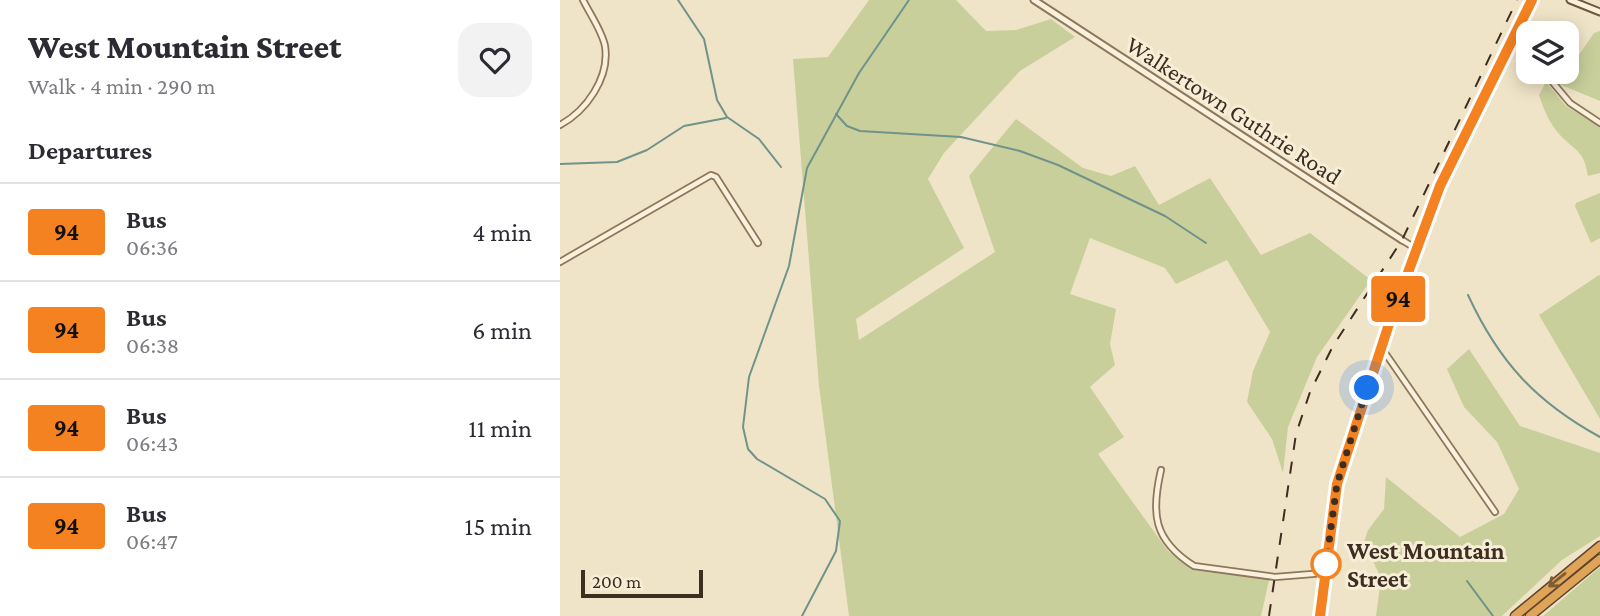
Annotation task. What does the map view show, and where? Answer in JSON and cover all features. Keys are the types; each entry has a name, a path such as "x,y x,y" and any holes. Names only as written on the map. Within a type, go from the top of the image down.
{"highway":[{"path":"1515,616 1600,547"},
{"path":"1530,616 1600,559"}],"main road":[{"name":"Walkertown Guthrie Road","path":"1034,0 1402,240"},
{"path":"1522,21 1532,0"},
{"path":"1570,0 1600,12"},
{"path":"1320,616 1337,484 1381,347 1415,248 1440,186 1516,33"}],"street":[{"path":"560,125 586,105 596,89 604,60 605,45 583,0"},
{"path":"1508,48 1516,44"},
{"path":"1554,84 1570,103 1600,123"},
{"path":"560,262 710,175 716,177 758,243"},
{"name":"Walkertown Guthrie Road","path":"1402,240 1415,248"},
{"path":"1381,347 1495,512"},
{"path":"1161,470 1154,511 1170,544 1184,560 1194,566 1275,577 1325,573"}],"green space":[{"path":"869,0 956,0 986,31 1016,30 1051,19 1075,37 1020,71 944,153 928,179 964,248 856,319 859,340 995,252 969,176 1016,119 1083,168 1111,176 1135,166 1159,205 1210,178 1261,255 1310,233 1371,280 1317,357 1288,427 1283,473 1272,439 1247,402 1253,371 1270,332 1227,260 1176,284 1165,268 1090,238 1070,294 1116,309 1110,344 1115,365 1090,387 1124,437 1098,454 1168,551 1191,569 1270,576 1261,616 849,616 819,386 793,59 828,57"},
{"path":"1600,31 1600,101 1559,84 1579,84 1579,55 1594,33"},
{"path":"1545,84 1548,84 1566,106 1600,126 1600,173 1588,176 1582,156 1550,121 1539,95"},
{"path":"1600,193 1600,238 1591,243 1575,206 1576,203"},
{"path":"1600,276 1600,419 1539,315"},
{"path":"1469,349 1520,426 1600,453 1600,536 1562,560 1502,616 1376,616 1381,578 1364,542 1368,530 1384,509 1386,477 1460,537 1504,514 1519,489 1497,442 1464,407 1447,369"},
{"path":"1600,567 1600,616 1543,616"}],"waterway":[{"path":"678,0 704,39 717,100 727,117 759,139 781,167"},
{"path":"802,616 836,551 840,521 825,499 757,459 748,449 743,427 749,377 789,266 807,168 859,73 909,0"},
{"path":"836,114 847,126 860,131 961,137 1020,151 1058,165 1165,216 1206,243"},
{"path":"560,164 617,162 647,150 684,126 726,118"},
{"path":"1468,295 1493,341 1522,378 1557,409 1600,437"},
{"path":"1467,581 1493,616"}],"railway":[{"path":"1269,616 1296,434 1310,392 1333,346 1402,240 1517,0"}],"bus line":[{"name":"94","path":"1320,616 1337,484 1415,248 1440,186 1532,0"}],"place":[{"name":"West Mountain Street","path":"1326,564"}],"route":[{"path":"1326,564 1337,484 1367,388"}]}
